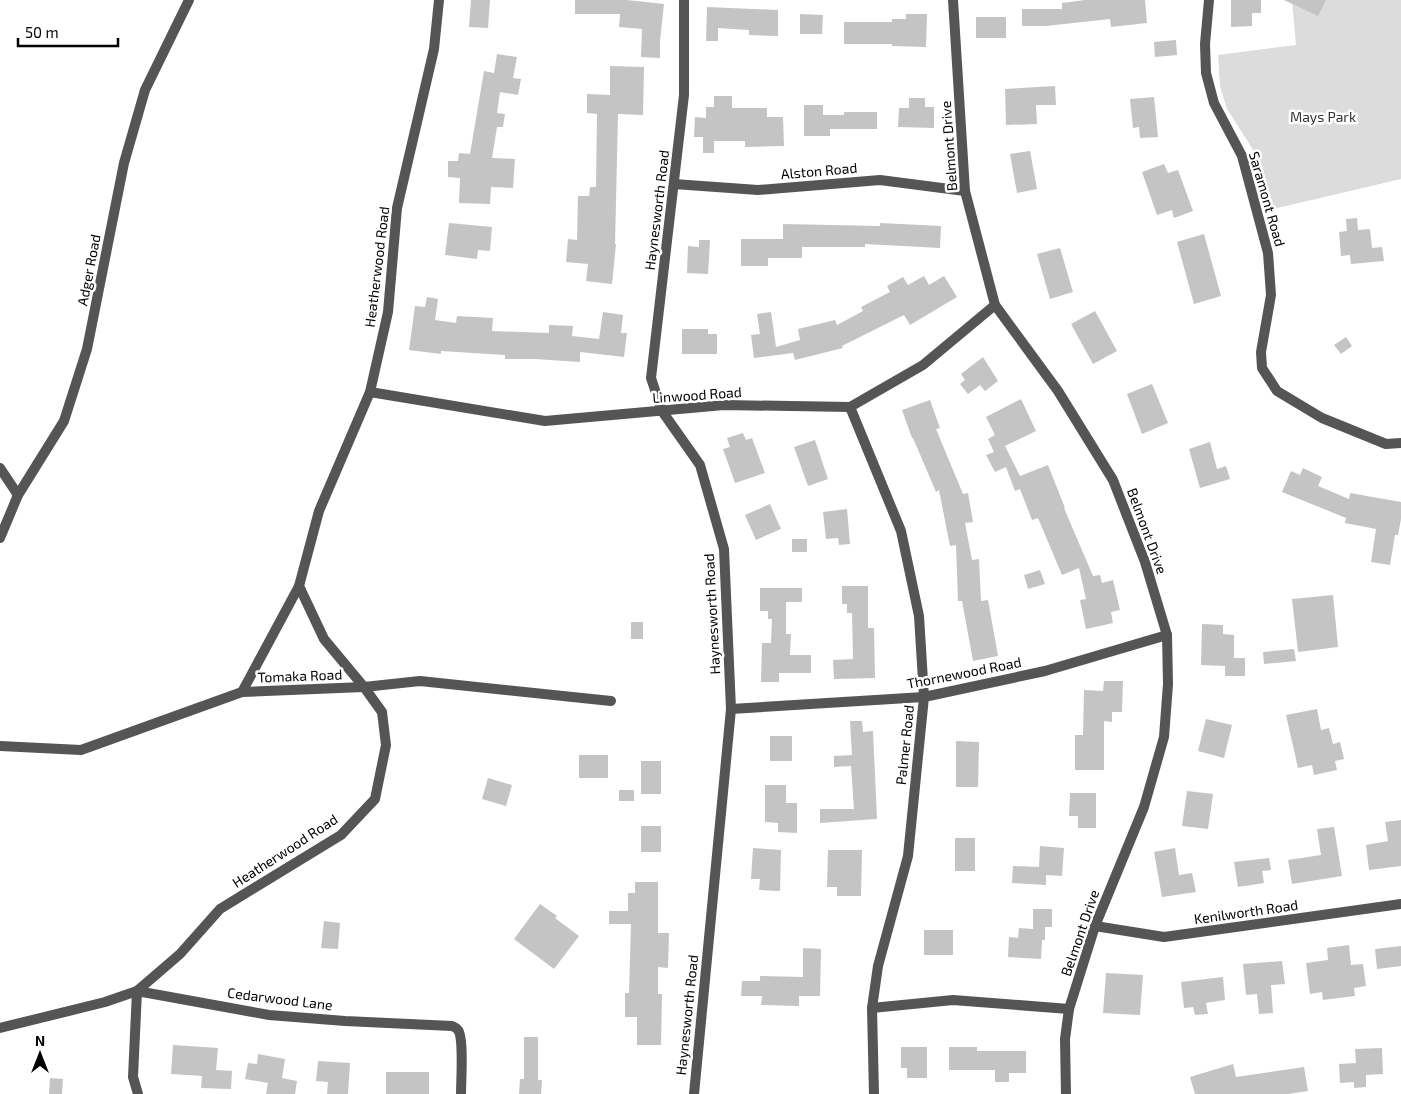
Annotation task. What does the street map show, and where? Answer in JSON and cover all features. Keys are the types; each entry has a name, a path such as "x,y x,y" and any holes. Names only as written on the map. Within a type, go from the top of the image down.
{"street":[{"name":"Adger Road","path":"0,538 18,495 64,422 87,349 124,163 145,90 189,0"},
{"name":"Heatherwood Road","path":"242,692 299,586 319,511 370,392 388,312 397,208 434,49 439,0"},
{"name":"Haynesworth Road","path":"684,0 684,96 651,378 662,411 700,466 724,549 731,709 694,1094"},
{"name":"Belmont Drive","path":"953,0 965,191 996,305 1058,391 1113,480 1145,562 1167,635 1168,684 1164,737 1144,807 1095,926 1069,1009 1065,1039 1066,1094"},
{"name":"Saramont Road","path":"1209,0 1205,44 1206,73 1214,103 1242,156 1268,253 1270,295 1261,352 1262,368 1277,392 1322,418 1386,444 1401,443"},
{"name":"Alston Road","path":"674,184 758,190 880,180 965,191"},
{"path":"850,407 924,365 996,305"},
{"name":"Linwood Road","path":"370,392 545,421 724,405 850,407"},
{"name":"Palmer Road","path":"850,407 901,531 919,616 924,697 908,856 878,966 872,1008 874,1094"},
{"path":"0,469 18,495"},
{"name":"Heatherwood Road","path":"0,1028 105,1002 137,991 180,954 220,909 341,835 375,799 386,746 382,712 324,639 299,586"},
{"name":"Thornewood Road","path":"731,709 924,697 1045,671 1167,635"},
{"name":"Tomaka Road","path":"0,746 81,750 242,692 364,687 420,681 611,701"},
{"name":"Kenilworth Road","path":"1095,926 1164,937 1401,904"},
{"path":"137,991 133,1077 138,1094"},
{"name":"Cedarwood Lane","path":"137,991 269,1014 452,1026 457,1028 459,1032 461,1094"},
{"path":"872,1008 954,1000 1069,1009"}],"green space":[{"name":"Mays Park","path":"1292,0 1401,0 1401,179 1269,210 1257,156 1227,109 1220,86 1218,55 1296,45"}],"building":[{"path":"471,0 490,0 488,28 469,27"},
{"path":"575,0 627,0 664,4 660,58 641,57 642,29 619,27 620,14 575,14"},
{"path":"1085,0 1145,0 1147,23 1111,27 1110,19 1046,26 1022,26 1022,9 1062,9 1062,3"},
{"path":"1231,0 1261,0 1261,13 1252,13 1252,26 1231,27"},
{"path":"1284,0 1326,0 1318,16"},
{"path":"707,7 778,10 778,36 749,35 749,30 718,28 718,41 706,41"},
{"path":"800,14 823,15 822,34 800,34"},
{"path":"906,14 927,14 926,47 892,46 892,44 844,44 844,22 892,22 892,19 906,19"},
{"path":"976,17 1006,17 1006,38 976,38"},
{"path":"1176,40 1177,55 1155,57 1154,42"},
{"path":"497,54 517,57 513,78 521,79 518,95 500,92 497,113 505,114 503,127 497,127 492,158 515,159 513,188 491,187 490,204 459,203 460,178 448,177 448,161 458,161 459,153 470,154 484,71 494,73"},
{"path":"610,66 644,67 643,115 618,114 616,244 612,284 586,281 588,264 566,262 568,239 577,240 578,196 589,196 590,187 596,187 597,114 587,113 587,94 610,95"},
{"path":"1055,86 1056,105 1036,105 1037,124 1006,125 1005,89"},
{"path":"714,96 732,96 732,108 767,108 767,117 783,117 784,146 745,147 745,141 714,141 714,153 703,153 703,137 694,137 695,117 706,118 706,107 714,107"},
{"path":"1154,97 1158,137 1140,138 1139,127 1133,128 1130,99"},
{"path":"909,98 925,98 925,107 934,107 934,128 898,127 899,108 909,108"},
{"path":"804,105 823,105 823,115 844,115 844,112 877,112 877,129 830,129 830,136 804,136"},
{"path":"1030,151 1037,189 1017,193 1010,154"},
{"path":"1164,164 1168,173 1178,170 1193,211 1174,218 1172,210 1157,215 1142,172"},
{"path":"1357,218 1358,230 1370,229 1372,248 1382,247 1384,261 1351,264 1350,255 1341,256 1339,232 1347,231 1346,219"},
{"path":"449,223 492,227 490,251 478,250 477,259 445,255"},
{"path":"880,223 941,226 940,248 865,244 865,247 802,247 802,258 768,258 768,266 741,266 741,239 783,239 783,224 880,226"},
{"path":"1204,234 1221,296 1194,304 1177,242"},
{"path":"699,240 710,240 708,274 687,273 688,246 699,247"},
{"path":"1060,248 1073,292 1050,299 1037,254"},
{"path":"924,276 929,285 944,276 957,297 910,325 904,315 842,346 843,348 795,360 793,353 754,358 751,335 760,334 757,314 771,312 776,347 800,340 798,329 835,320 837,325 863,311 861,307 890,292 887,286 903,277 908,285"},
{"path":"427,297 438,299 435,320 456,323 457,316 493,318 492,331 549,333 549,325 573,326 572,336 599,339 603,312 623,315 621,333 627,333 624,357 580,352 580,362 505,359 505,355 441,351 441,354 409,350 415,306 425,307"},
{"path":"1095,311 1117,351 1093,364 1071,324"},
{"path":"682,329 708,329 708,334 717,334 717,354 682,354"},
{"path":"1346,337 1352,346 1341,354 1334,345"},
{"path":"983,357 998,381 985,391 980,385 968,394 960,384 965,380 961,374"},
{"path":"1152,384 1168,423 1142,434 1127,394"},
{"path":"1021,399 1036,431 1005,446 1020,476 1048,465 1093,576 1100,575 1102,583 1113,580 1120,610 1111,612 1113,623 1086,629 1080,600 1086,599 1079,568 1062,575 1038,518 1032,520 1020,489 1015,491 1006,467 995,472 986,455 994,452 988,439 995,435 986,417"},
{"path":"930,400 940,428 936,429 963,494 968,493 973,522 965,523 972,560 979,559 981,601 988,600 998,656 973,661 962,601 958,601 956,545 950,546 939,490 936,492 902,410"},
{"path":"743,433 746,440 752,438 765,473 735,483 723,449 730,447 727,438"},
{"path":"815,440 828,479 808,486 794,447"},
{"path":"1210,442 1217,469 1226,466 1230,479 1200,488 1189,449"},
{"path":"1303,468 1322,477 1318,486 1349,499 1350,493 1401,502 1401,519 1398,535 1395,535 1390,565 1371,562 1376,529 1345,523 1346,518 1282,492 1291,471 1300,475"},
{"path":"770,504 781,529 756,540 745,515"},
{"path":"847,509 850,544 839,545 838,538 826,539 823,512"},
{"path":"792,539 807,539 807,552 792,552"},
{"path":"1040,570 1045,584 1028,589 1024,575"},
{"path":"842,586 868,586 868,628 874,628 875,678 834,679 833,660 853,659 852,613 847,613 847,604 842,604"},
{"path":"760,588 802,588 802,602 786,602 786,634 791,634 790,655 811,655 811,673 779,673 779,682 761,682 762,643 771,643 772,619 768,619 768,611 760,611"},
{"path":"1333,595 1338,647 1298,652 1292,599"},
{"path":"631,622 643,622 643,639 631,639"},
{"path":"1202,624 1223,625 1223,634 1234,635 1234,658 1245,658 1245,676 1225,676 1225,666 1201,665"},
{"path":"1294,649 1296,661 1264,664 1263,652"},
{"path":"1104,681 1123,681 1122,712 1112,712 1112,722 1104,721 1104,770 1075,770 1075,735 1083,735 1084,690 1103,691"},
{"path":"1317,709 1321,730 1329,728 1333,744 1340,742 1344,759 1335,761 1337,770 1314,775 1312,765 1298,768 1286,715"},
{"path":"1206,719 1232,725 1224,758 1198,751"},
{"path":"850,721 862,721 863,732 873,731 877,819 820,823 820,809 854,809 851,766 834,767 834,756 852,755"},
{"path":"770,736 792,736 792,761 770,761"},
{"path":"956,741 979,742 978,787 956,787"},
{"path":"579,755 608,755 608,778 579,778"},
{"path":"641,761 661,761 661,794 641,794"},
{"path":"488,778 512,785 506,806 482,799"},
{"path":"765,785 786,785 786,803 797,803 797,833 778,832 778,823 765,822"},
{"path":"619,790 634,790 634,801 619,801"},
{"path":"1187,791 1213,794 1208,829 1182,826"},
{"path":"1070,793 1096,793 1096,828 1078,828 1078,816 1069,816"},
{"path":"1401,820 1401,866 1369,870 1366,845 1388,841 1385,822"},
{"path":"641,826 661,826 661,852 641,852"},
{"path":"1334,827 1342,876 1292,884 1288,860 1321,855 1317,829"},
{"path":"955,838 975,838 975,871 955,871"},
{"path":"1040,846 1064,848 1062,876 1046,875 1046,885 1012,883 1013,866 1039,867"},
{"path":"753,848 781,850 780,891 759,890 760,879 751,879"},
{"path":"1175,848 1179,875 1192,873 1196,892 1162,897 1154,852"},
{"path":"828,850 862,850 861,896 837,896 837,887 827,887"},
{"path":"1269,858 1271,870 1262,871 1264,883 1238,887 1234,862"},
{"path":"635,882 658,882 658,933 669,933 668,968 658,967 658,994 662,994 661,1045 637,1045 637,1017 625,1017 625,993 629,993 631,924 609,924 609,911 628,911 628,893 635,893"},
{"path":"540,904 557,916 555,918 579,936 554,969 514,939"},
{"path":"1033,909 1052,909 1052,927 1045,927 1045,940 1042,940 1041,959 1008,957 1009,937 1018,938 1019,928 1033,929"},
{"path":"324,921 340,923 338,949 321,948"},
{"path":"924,930 953,930 953,955 924,955"},
{"path":"1349,945 1351,965 1363,964 1366,986 1354,988 1355,996 1323,1000 1322,992 1310,994 1306,963 1328,960 1327,948"},
{"path":"1401,946 1401,966 1377,969 1375,949"},
{"path":"803,948 821,949 820,996 799,996 799,1006 761,1005 762,996 741,996 742,981 760,981 760,976 803,977"},
{"path":"1282,961 1285,984 1271,985 1273,1013 1259,1014 1257,994 1246,995 1243,964"},
{"path":"1106,973 1143,975 1140,1015 1103,1013"},
{"path":"1223,977 1225,1000 1206,1003 1208,1014 1195,1015 1193,1007 1184,1008 1181,982"},
{"path":"524,1037 538,1037 538,1080 542,1080 541,1094 519,1094 520,1079 524,1079"},
{"path":"173,1045 218,1048 216,1070 232,1071 231,1089 201,1088 202,1076 171,1074"},
{"path":"901,1047 927,1047 927,1078 907,1078 907,1068 901,1068"},
{"path":"949,1047 977,1047 977,1051 1026,1051 1026,1073 1009,1073 1009,1082 995,1082 995,1070 949,1070"},
{"path":"1382,1048 1383,1074 1366,1075 1366,1087 1354,1088 1354,1082 1340,1083 1339,1064 1356,1063 1355,1049"},
{"path":"258,1054 285,1059 282,1078 297,1081 295,1094 266,1094 268,1083 245,1079 248,1063 257,1064"},
{"path":"318,1061 350,1063 348,1094 327,1094 328,1082 316,1081"},
{"path":"1233,1064 1236,1077 1304,1067 1308,1091 1288,1094 1195,1094 1190,1077"},
{"path":"386,1072 429,1072 429,1094 386,1094"},
{"path":"50,1078 63,1079 62,1094 49,1094"}]}
